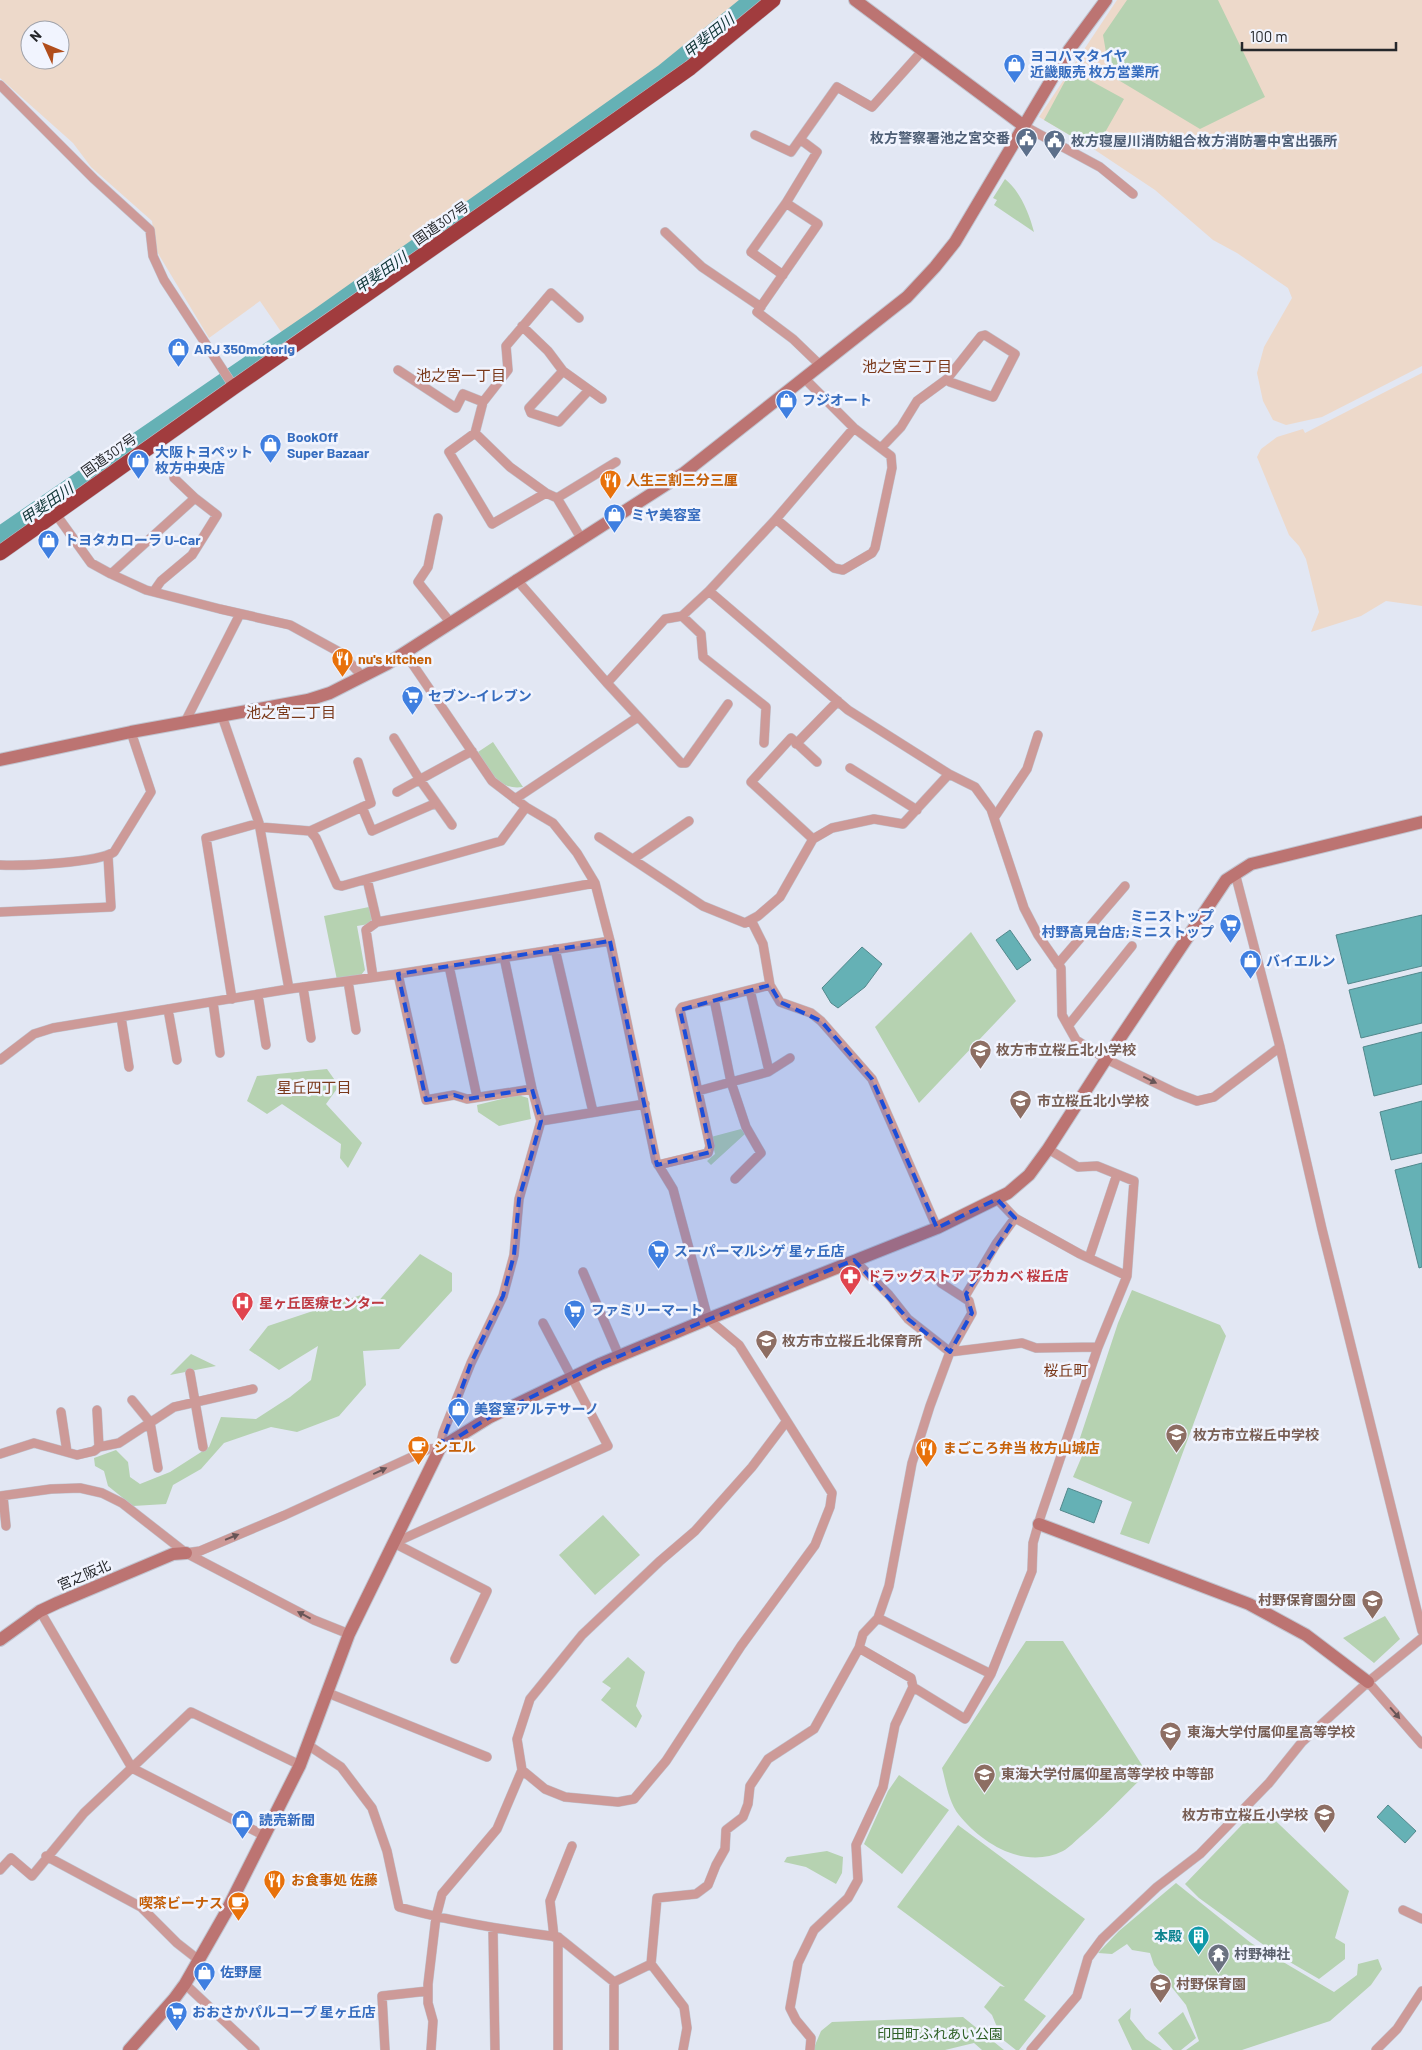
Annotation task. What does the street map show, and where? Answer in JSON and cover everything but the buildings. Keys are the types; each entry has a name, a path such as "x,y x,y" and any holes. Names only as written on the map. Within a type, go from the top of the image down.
{"highway":[{"name":"国道307号","path":"0,553 690,68 773,0"}],"street":[{"path":"855,0 1024,126 1100,167 1133,194"},
{"path":"0,760 130,732 184,724 308,700 330,693 363,677 404,653 516,579 684,473 907,297 935,268 955,242 1069,50 1106,0"},
{"path":"755,135 791,152 837,87 872,108 923,50"},
{"path":"0,85 94,179 150,230 153,256 164,280 234,387"},
{"path":"783,275 751,252 786,203 817,152 801,140"},
{"path":"786,203 818,224 757,312 793,339 821,366"},
{"path":"665,232 702,267 761,307"},
{"path":"546,492 492,524 449,452 475,433 483,402 508,370 506,346 551,293 579,318"},
{"path":"522,326 548,351 564,370 602,399"},
{"path":"880,448 901,428 917,401 947,379 981,336 985,335 1015,354 993,397 950,382 947,379"},
{"path":"398,370 456,408 463,394 483,402"},
{"path":"564,370 529,408 531,413 558,422 589,390"},
{"path":"776,519 834,568 843,570 872,553 875,548 892,468 891,456 854,428 804,379"},
{"path":"607,683 665,619 682,616 708,591 776,519 854,428"},
{"path":"475,433 510,466 557,498 581,538"},
{"path":"557,498 616,462"},
{"path":"154,591 161,581 192,555 217,515 174,478"},
{"path":"111,574 195,498"},
{"path":"55,513 91,563 111,574 146,590 290,625 341,653 363,677"},
{"path":"438,518 428,566 418,582 450,622"},
{"path":"516,579 681,764 686,763 728,704"},
{"path":"708,591 848,710 949,774 974,787 991,809 1024,908 1038,935 1061,968 1062,1015 1076,1040 1106,1059 1176,1093 1197,1101 1214,1098 1280,1047"},
{"path":"184,724 240,614"},
{"path":"682,616 702,634 703,657 766,707 764,743"},
{"path":"404,653 492,781 526,807 553,823 577,853 595,883 610,941 656,1161 673,1189 708,1319 739,1344 832,1493 830,1507 815,1545 741,1646 666,1761 634,1799 618,1802 565,1797 545,1789 522,1770"},
{"path":"796,744 838,701"},
{"path":"222,716 259,825 289,989"},
{"path":"515,799 638,717"},
{"path":"0,865 20,866 108,856 114,852 151,792 130,732"},
{"path":"994,818 1027,769 1038,735"},
{"path":"394,738 452,826"},
{"path":"813,839 751,782 791,738 817,762"},
{"path":"397,792 472,751"},
{"path":"232,999 206,838 259,825 310,831 371,803 358,762"},
{"path":"850,768 917,810"},
{"path":"599,837 703,906 745,923 780,898 813,839 832,828 874,819 903,824 949,774"},
{"path":"362,807 372,831 436,803"},
{"path":"310,831 316,838 337,885 342,886 500,841 526,807"},
{"path":"632,859 689,821"},
{"path":"186,1552 200,1551 285,1516 429,1449 440,1448 497,1413 620,1356 937,1228 1008,1193 1029,1175 1048,1149 1226,880 1251,864 1422,822"},
{"path":"0,912 111,907 108,856"},
{"path":"1235,873 1280,1047 1322,1228 1422,1631"},
{"path":"367,879 377,922"},
{"path":"373,977 366,930 377,922 595,883"},
{"path":"1058,964 1125,886"},
{"path":"751,920 763,944 770,985 780,1002 811,1013 821,1021 872,1079 937,1228"},
{"path":"0,1060 34,1034 54,1028 289,989 610,941"},
{"path":"1068,1026 1132,946"},
{"path":"555,949 593,1112"},
{"path":"129,2050 174,1999 200,1961 300,1765 349,1634 440,1448 443,1433 471,1363 503,1296 514,1255 519,1199 542,1121 532,1089 504,957"},
{"path":"449,966 477,1097"},
{"path":"398,974 426,1100 454,1095 467,1099 532,1089"},
{"path":"348,981 356,1030"},
{"path":"658,1165 708,1153 710,1146 680,1010 682,1007 770,985"},
{"path":"303,987 311,1038"},
{"path":"750,990 770,1071"},
{"path":"258,994 266,1045"},
{"path":"714,999 732,1082 746,1127 762,1153 735,1179"},
{"path":"213,1002 220,1053"},
{"path":"168,1009 177,1060"},
{"path":"121,1017 129,1066"},
{"path":"698,1090 770,1071 790,1058"},
{"path":"542,1121 645,1104"},
{"path":"913,1687 965,1719 991,1674 1032,1571 1033,1543 1039,1524 1098,1347 1127,1276 1134,1181 1097,1166 1078,1167 1048,1149"},
{"path":"1089,1258 1117,1174"},
{"path":"997,1199 1015,1218 1127,1276"},
{"path":"964,1298 996,1244 1015,1218"},
{"path":"854,1260 889,1295 908,1319 950,1352 1022,1343 1036,1348 1098,1347"},
{"path":"583,1272 620,1356"},
{"path":"684,2050 687,2028 684,2006 651,1964 657,1898 696,1894 708,1885 725,1849 726,1830 743,1817 748,1804 750,1786 768,1759 814,1728 859,1648 863,1634 878,1618 889,1586 912,1463 950,1352 972,1313 969,1301 941,1283"},
{"path":"394,1543 608,1446 544,1323"},
{"path":"190,1374 203,1447"},
{"path":"0,1454 34,1443 77,1454 94,1451 99,1447 119,1442 174,1407 254,1389"},
{"path":"132,1400 150,1422 158,1468"},
{"path":"96,1410 99,1447"},
{"path":"61,1412 67,1452"},
{"path":"431,2050 433,2021 428,2004 428,1991 436,1917 442,1894 497,1829 522,1770 516,1739 530,1700 582,1635 694,1531 752,1467 786,1422"},
{"path":"6,1526 2,1496 51,1489 80,1488 102,1493 122,1503 186,1552 314,1620 349,1634"},
{"path":"1039,1524 1249,1604 1306,1635 1368,1682 1422,1744"},
{"path":"394,1543 487,1591 455,1659"},
{"name":"宮之阪北","path":"0,1640 40,1611 173,1554 186,1552"},
{"path":"40,1611 132,1768 264,1835"},
{"path":"878,1618 991,1674"},
{"path":"1031,2050 1077,1996 1088,1958 1102,1939 1157,1887 1200,1854 1269,1783 1302,1742 1368,1682 1422,1638"},
{"path":"810,2050 811,2038 796,2020 790,2008 798,1963 814,1930 848,1898 858,1880 856,1845 883,1787 895,1725 913,1687 911,1678 859,1648"},
{"path":"328,1693 486,1757"},
{"path":"0,1870 11,1858 32,1876 46,1856 84,1813 191,1712 300,1765"},
{"path":"308,1746 341,1767 372,1808 386,1851 399,1907 436,1917 493,1928 556,1937 614,1982"},
{"path":"558,2050 556,1937 550,1900 572,1846"},
{"path":"46,1856 141,1907 177,1943 200,1961"},
{"path":"1403,1910 1422,1919"},
{"path":"493,1928 495,2050"},
{"path":"614,1982 651,1964"},
{"path":"614,1982 614,2050"},
{"path":"185,1984 255,2050"},
{"path":"385,2050 382,1996 428,1991"},
{"path":"1376,2050 1397,2029 1422,1991"}],"highlighted area":[{"path":"610,941 657,1165 711,1152 680,1010 770,985 780,1002 821,1021 872,1079 937,1228 997,1199 1015,1218 966,1294 972,1313 950,1352 908,1319 854,1260 600,1364 490,1417 440,1448 471,1363 503,1296 514,1255 519,1199 541,1121 532,1089 467,1099 454,1095 426,1100 398,974"}],"shaded area":[{"path":"0,0 749,0 662,73 284,336 260,301 209,338 156,250 152,221 91,167 73,143 0,78"},
{"path":"1117,0 1422,0 1422,366 1322,417 1286,425 1273,420 1263,401 1257,373 1264,347 1292,298 1288,288 1237,253 1213,240 1155,190 1095,150 1039,117"},
{"path":"1422,373 1422,606 1386,601 1361,616 1311,632 1319,612 1306,559 1299,546 1289,535 1257,457 1261,449 1277,437 1303,429 1305,433"}],"green space":[{"path":"1127,0 1218,0 1265,97 1200,129 1110,75 1103,35"},
{"path":"1071,70 1124,99 1095,150 1044,120"},
{"path":"1005,179 1023,203 1034,232 994,205 997,200 993,198"},
{"path":"493,742 523,787 507,786 495,778 486,766 478,752"},
{"path":"369,907 372,919 369,924 357,926 365,970 361,975 337,980 324,916"},
{"path":"971,932 1016,1001 919,1103 875,1027"},
{"path":"327,1069 339,1086 326,1104 362,1143 348,1168 340,1158 341,1144 282,1104 267,1114 247,1101 257,1076"},
{"path":"518,1095 528,1098 531,1119 499,1126 478,1112 477,1105"},
{"path":"741,1129 745,1134 711,1165 707,1161 715,1154 711,1137"},
{"path":"420,1254 452,1273 452,1291 399,1349 363,1351 366,1385 339,1416 297,1432 271,1427 224,1443 201,1469 173,1485 166,1504 133,1506 108,1486 104,1471 95,1466 94,1458 116,1450 128,1462 130,1477 140,1484 170,1472 209,1447 221,1417 256,1419 290,1397 311,1380 318,1346 279,1370 249,1350 268,1326 361,1295 375,1305"},
{"path":"1132,1290 1220,1325 1226,1336 1149,1544 1120,1534 1132,1502 1073,1477 1085,1449 1078,1444 1118,1323"},
{"path":"191,1354 216,1366 170,1375"},
{"path":"603,1515 640,1555 595,1595 559,1555"},
{"path":"1385,1616 1400,1639 1374,1663 1343,1638"},
{"path":"1026,1641 1063,1641 1147,1773 1098,1822 1063,1851 1049,1856 1019,1856 1005,1851 980,1836 959,1815 953,1805 942,1768"},
{"path":"628,1657 645,1672 636,1706 642,1716 636,1728 601,1700 611,1688 602,1682"},
{"path":"899,1775 949,1810 902,1874 864,1844 888,1791"},
{"path":"1260,1806 1349,1891 1335,1938 1345,1944 1345,1959 1319,1979 1276,1954 1199,1898 1185,1884"},
{"path":"958,1825 1085,1919 1024,2000 1046,2016 1019,2050 1016,2050 1002,2039 992,2015 984,2007 1000,1986 1005,1987 897,1907"},
{"path":"827,1851 843,1857 842,1873 836,1884 806,1867 784,1862 787,1857"},
{"path":"1176,1883 1251,1943 1334,1992 1357,1975 1358,1964 1378,1959 1382,1969 1371,1985 1330,2021 1242,2050 1186,2050 1199,2041 1186,2005 1154,1965 1150,1953 1132,1950 1127,1944 1112,1954 1098,1953 1119,1931"},
{"path":"1131,2008 1130,2019 1146,2039 1162,2050 1132,2050 1118,2020"},
{"path":"1183,2012 1196,2038 1181,2050 1173,2050 1158,2033"},
{"name":"印田町ふれあい公園","path":"963,2017 1004,2050 982,2050 974,2043 945,2050 813,2050 821,2031 832,2022"}],"water":[{"path":"1422,915 1422,966 1348,984 1336,935"},
{"path":"1010,930 1031,960 1017,970 996,940"},
{"path":"862,947 882,964 865,987 838,1008 831,1003 822,988"},
{"path":"1422,972 1422,1023 1361,1038 1349,990"},
{"path":"1422,1032 1422,1084 1374,1096 1363,1047"},
{"path":"1422,1101 1422,1153 1391,1160 1380,1112"},
{"path":"1422,1163 1422,1267 1419,1268 1395,1170"},
{"path":"1068,1488 1102,1501 1094,1523 1060,1510"},
{"path":"1388,1805 1416,1831 1405,1843 1377,1817"}],"waterway":[{"name":"甲斐田川","path":"0,536 318,318 663,74 754,0"}],"place":[{"name":"ヨコハマタイヤ 近畿販売 枚方営業所","path":"1014,83"},
{"name":"枚方警察署池之宮交番","path":"1026,157"},
{"name":"枚方寝屋川消防組合枚方消防署中宮出張所","path":"1055,160"},
{"name":"ARJ 350motorig","path":"178,368"},
{"name":"フジオート","path":"786,419"},
{"name":"BookOff Super Bazaar","path":"271,464"},
{"name":"大阪トヨペット 枚方中央店","path":"139,479"},
{"name":"人生三割三分三厘","path":"610,499"},
{"name":"ミヤ美容室","path":"615,534"},
{"name":"トヨタカローラ U-Car","path":"48,559"},
{"name":"nu's kitchen","path":"342,678"},
{"name":"セブン-イレブン","path":"412,715"},
{"name":"ミニストップ 村野高見台店;ミニストップ","path":"1230,943"},
{"name":"バイエルン","path":"1250,980"},
{"name":"枚方市立桜丘北小学校","path":"980,1069"},
{"name":"市立桜丘北小学校","path":"1021,1120"},
{"name":"スーパーマルシゲ 星ヶ丘店","path":"658,1270"},
{"name":"ドラッグストア アカカベ 桜丘店","path":"851,1295"},
{"name":"星ヶ丘医療センター","path":"243,1322"},
{"name":"ファミリーマート","path":"575,1329"},
{"name":"枚方市立桜丘北保育所","path":"766,1360"},
{"name":"美容室アルテサーノ","path":"458,1428"},
{"name":"枚方市立桜丘中学校","path":"1177,1454"},
{"name":"シエル","path":"418,1466"},
{"name":"まごころ弁当 枚方山城店","path":"927,1467"},
{"name":"村野保育園分園","path":"1372,1619"},
{"name":"東海大学付属仰星高等学校","path":"1171,1751"},
{"name":"東海大学付属仰星高等学校 中等部","path":"985,1793"},
{"name":"枚方市立桜丘小学校","path":"1324,1834"},
{"name":"読売新聞","path":"243,1839"},
{"name":"お食事処 佐藤","path":"275,1899"},
{"name":"喫茶ビーナス","path":"239,1922"},
{"name":"本殿","path":"1198,1955"},
{"name":"村野神社","path":"1218,1973"},
{"name":"佐野屋","path":"204,1991"},
{"name":"村野保育園","path":"1160,2003"},
{"name":"おおさかパルコープ 星ヶ丘店","path":"176,2031"}],"district":[{"name":"池之宮三丁目","path":"907,367"},
{"name":"池之宮一丁目","path":"461,376"},
{"name":"池之宮二丁目","path":"291,713"},
{"name":"星丘四丁目","path":"314,1088"},
{"name":"桜丘町","path":"1066,1371"}]}
